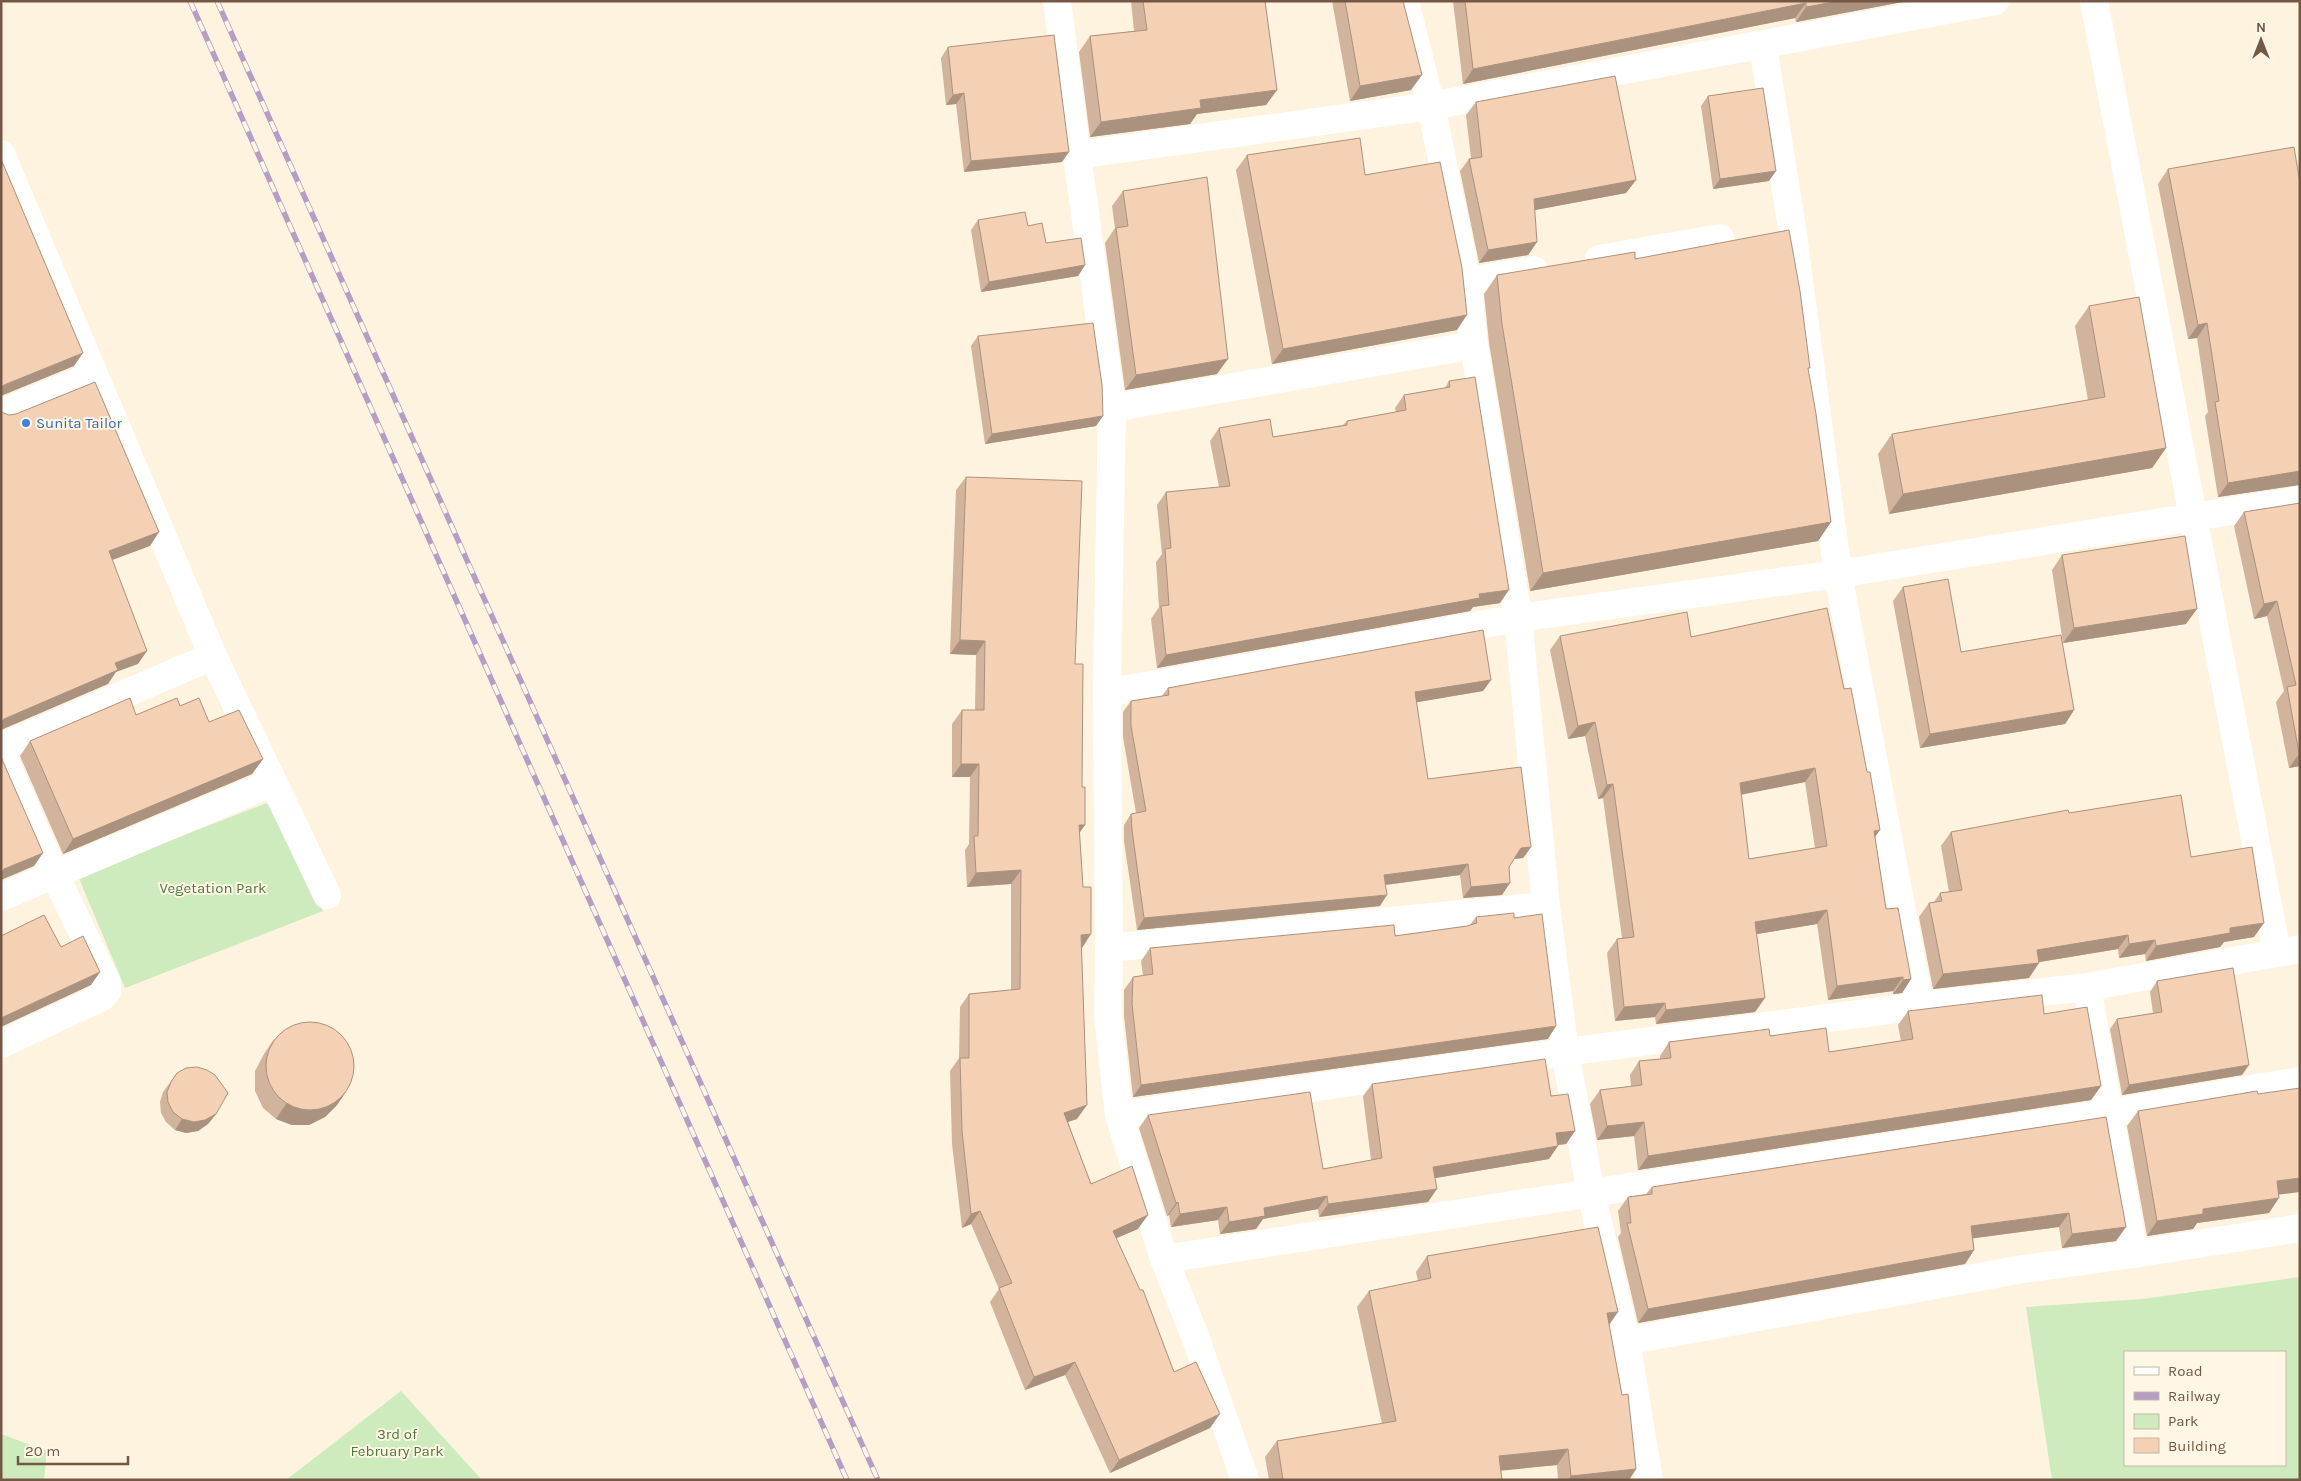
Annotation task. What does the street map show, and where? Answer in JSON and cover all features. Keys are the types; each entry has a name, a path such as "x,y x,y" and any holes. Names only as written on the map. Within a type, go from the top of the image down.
{"street":[{"path":"1056,1 1112,408 1106,693 1108,1017 1119,1115 1164,1259 1195,1336 1245,1480"},
{"path":"1405,1 1431,106 1466,282 1474,345 1518,618 1546,906 1565,1052 1591,1193 1626,1341 1649,1480"},
{"path":"1077,155 1431,106 1763,46 1995,1"},
{"path":"1119,1115 1565,1052 1920,1006 2087,987 2288,951 2194,518 2094,1"},
{"path":"1763,46 1792,228 1838,574 1920,1006"},
{"path":"1,154 213,656 327,895"},
{"path":"1466,282 1720,238"},
{"path":"1112,408 1474,345"},
{"path":"1,412 94,375"},
{"path":"1106,693 1518,618 1838,574 2300,500"},
{"path":"1,746 213,656"},
{"path":"1,752 54,873 107,983 107,991 102,997 1,1044"},
{"path":"1,897 273,782"},
{"path":"1109,948 1546,906"},
{"path":"2087,987 2134,1254"},
{"path":"1164,1259 2300,1081"},
{"path":"1626,1341 2023,1269 2300,1228"}],"green space":[{"name":"Vegetation Park","path":"267,803 323,911 125,988 78,876"},
{"path":"2300,1277 2300,1480 2052,1480 2026,1307 2142,1299"},
{"name":"3rd of February Park","path":"401,1391 482,1480 286,1480"},
{"path":"1,1434 47,1451 44,1480 1,1480"}],"building":[{"path":"1143,1 1265,1 1277,90 1200,100 1201,108 1101,122 1090,36 1147,30"},
{"path":"1345,1 1403,1 1422,75 1360,86"},
{"path":"1465,1 1839,1 1806,7 1806,3 1473,69"},
{"path":"1054,35 1069,152 971,161 964,93 953,95 948,47"},
{"path":"1615,76 1636,180 1534,199 1537,242 1488,250 1469,159 1482,157 1476,102"},
{"path":"1763,88 1776,171 1720,179 1708,96"},
{"path":"1360,138 1365,175 1440,162 1462,268 1467,315 1283,349 1247,155"},
{"path":"2294,147 2300,183 2300,471 2228,483 2215,402 2219,401 2207,323 2198,325 2168,169"},
{"path":"1,159 83,353 4,385 1,388"},
{"path":"1207,177 1228,359 1136,375 1116,228 1128,226 1123,191"},
{"path":"1025,212 1028,226 1042,223 1046,243 1081,238 1085,265 989,282 978,220"},
{"path":"1789,230 1800,291 1810,368 1808,368 1831,522 1543,573 1502,324 1497,275 1635,252 1635,259"},
{"path":"2139,297 2166,448 1903,494 1892,434 2105,397 2089,306"},
{"path":"1093,323 1102,385 1103,416 992,434 978,336"},
{"path":"1475,377 1509,590 1479,594 1480,598 1166,655 1161,606 1169,605 1165,549 1171,548 1166,492 1230,486 1219,428 1270,419 1273,437 1347,425 1347,421 1406,410 1404,395 1450,387 1449,381"},
{"path":"95,382 159,532 109,551 147,651 115,663 118,670 4,719 1,722 1,412 9,415 16,414"},
{"path":"966,477 1082,481 1075,664 1083,664 1082,787 1085,787 1085,825 1079,825 1083,887 1091,887 1091,934 1081,935 1087,1105 1064,1113 1091,1184 1132,1166 1148,1215 1113,1231 1140,1290 1143,1290 1174,1372 1196,1362 1220,1414 1119,1460 1075,1362 1034,1377 999,1288 1012,1283 980,1211 971,1214 962,1131 960,1058 969,1058 969,994 1020,989 1021,870 976,873 974,836 978,836 979,764 961,764 962,710 984,710 985,641 960,640"},
{"path":"2300,503 2299,753 2287,687 2296,685 2277,601 2264,604 2244,512"},
{"path":"2185,536 2197,609 2074,628 2062,555"},
{"path":"1948,579 1961,652 2061,635 2074,710 1930,734 1903,587"},
{"path":"1827,608 1844,689 1851,688 1867,772 1870,772 1880,830 1874,831 1886,909 1898,908 1911,979 1903,980 1903,977 1837,986 1827,910 1755,922 1765,998 1666,1010 1665,1003 1624,1007 1617,939 1634,937 1613,784 1607,785 1595,722 1578,726 1560,636 1687,612 1691,637","holes":["1815,768 1827,846 1749,859 1740,783"]},
{"path":"1483,630 1491,680 1415,692 1428,779 1521,767 1531,847 1521,848 1509,867 1510,883 1471,887 1468,864 1384,875 1387,895 1144,918 1131,814 1146,811 1131,726 1131,701 1169,695 1168,688"},
{"path":"130,698 136,715 177,698 180,706 199,698 209,722 239,710 263,759 73,839 30,741"},
{"path":"1,757 43,853 4,869 1,873"},
{"path":"2181,795 2191,857 2252,847 2264,923 2230,928 2230,933 2156,946 2155,940 2129,944 2128,935 2037,950 2039,963 1943,974 1929,903 1942,901 1940,893 1962,890 1951,832 2068,810 2069,813"},
{"path":"1514,913 1514,918 1542,914 1556,1026 1141,1085 1132,1004 1133,977 1153,974 1150,948 1394,925 1395,936 1467,926 1477,923 1476,917"},
{"path":"44,915 61,947 83,936 100,972 1,1018 1,936"},
{"path":"2233,968 2249,1065 2129,1085 2117,1019 2162,1012 2157,981"},
{"path":"2042,995 2044,1014 2087,1007 2101,1086 1648,1156 1644,1122 1607,1126 1600,1090 1642,1085 1639,1061 1671,1058 1669,1042 1769,1029 1770,1036 1826,1028 1829,1052 1913,1039 1908,1011"},
{"path":"310,1022 327,1025 335,1029 347,1041 351,1049 354,1066 351,1083 347,1091 335,1103 327,1107 310,1110 293,1107 285,1103 273,1091 269,1083 266,1066 269,1049 273,1041 285,1029 293,1025"},
{"path":"1545,1059 1551,1096 1568,1094 1575,1131 1556,1133 1558,1146 1433,1167 1437,1189 1328,1204 1327,1196 1264,1208 1265,1216 1229,1222 1227,1207 1180,1214 1178,1202 1176,1203 1148,1115 1310,1092 1323,1169 1382,1158 1372,1084"},
{"path":"197,1067 215,1075 228,1093 216,1114 205,1120 194,1122 182,1119 173,1112 168,1102 167,1092 177,1073 186,1068"},
{"path":"2300,1088 2300,1178 2277,1181 2279,1198 2203,1209 2203,1214 2157,1221 2138,1111 2257,1091 2258,1094"},
{"path":"2106,1117 2126,1227 2072,1234 2069,1213 1971,1226 1974,1250 1648,1309 1627,1223 1631,1223 1628,1197 1652,1194 1652,1187"},
{"path":"1598,1227 1618,1312 1607,1313 1622,1395 1628,1394 1636,1469 1571,1476 1568,1449 1499,1456 1502,1480 1283,1480 1277,1441 1396,1421 1369,1291 1431,1278 1427,1256"}],"railway":[{"path":"190,1 847,1480"},
{"path":"217,1 878,1480"}],"place":[{"name":"Sunita Tailor","path":"26,423"}]}
